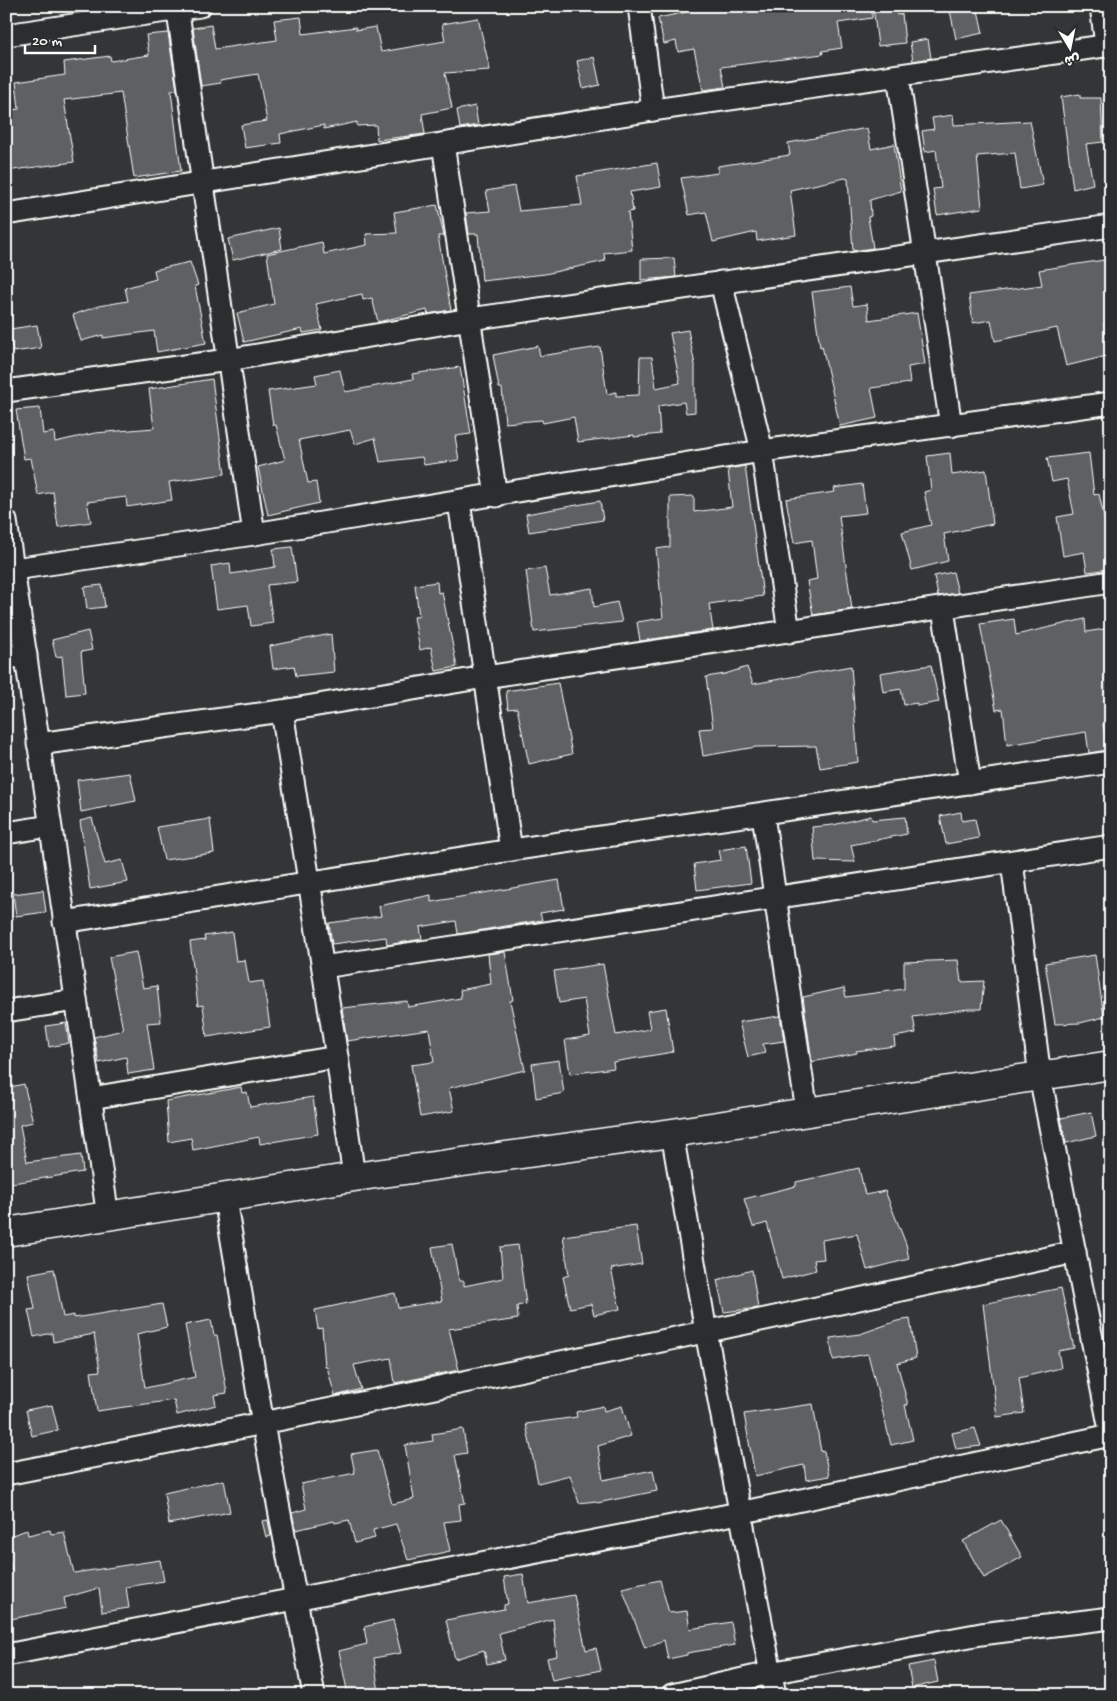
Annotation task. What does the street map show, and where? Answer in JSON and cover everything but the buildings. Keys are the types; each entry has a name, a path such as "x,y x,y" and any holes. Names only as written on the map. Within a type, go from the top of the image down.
{"street":[{"path":"6,35 200,6"},
{"path":"639,6 653,110"},
{"path":"6,214 653,110 1108,45 1101,6"},
{"path":"177,8 254,534"},
{"path":"898,76 926,252 950,426"},
{"path":"443,144 496,496"},
{"path":"6,391 228,360 470,319 1111,226"},
{"path":"721,282 762,451 789,632"},
{"path":"14,569 459,502 762,451 1111,403"},
{"path":"459,502 511,850"},
{"path":"6,521 14,569 16,656 38,744 108,1217"},
{"path":"38,744 282,710 485,677 1111,582"},
{"path":"943,609 970,783"},
{"path":"282,710 354,1177"},
{"path":"64,922 511,850 763,815 1111,762"},
{"path":"763,815 807,1112"},
{"path":"6,833 50,826"},
{"path":"323,967 1111,846"},
{"path":"6,1655 739,1512 1111,1435 1040,1076 1012,862"},
{"path":"6,1011 76,1000"},
{"path":"91,1098 337,1057"},
{"path":"6,1232 225,1199 354,1177 672,1133 1111,1065"},
{"path":"672,1133 706,1332 775,1695"},
{"path":"225,1199 263,1424 314,1695"},
{"path":"6,1474 263,1424 706,1332 1075,1252"},
{"path":"672,1695 770,1673 981,1634 1111,1618"}]}
